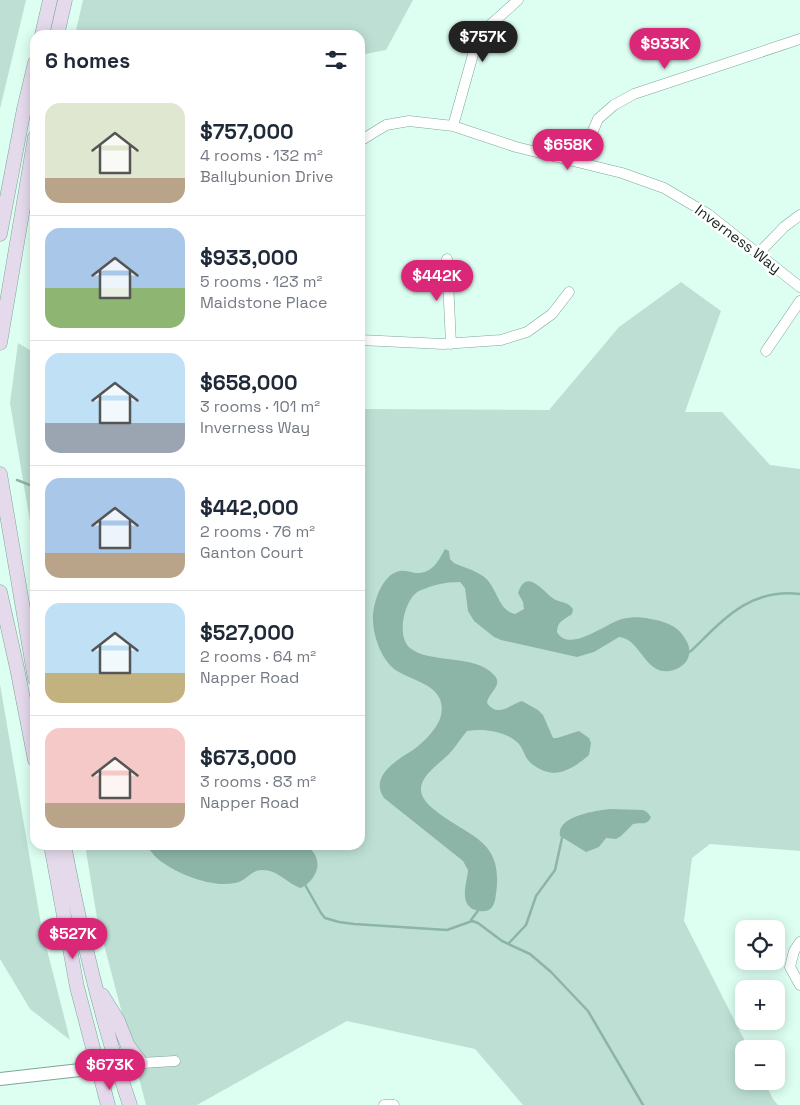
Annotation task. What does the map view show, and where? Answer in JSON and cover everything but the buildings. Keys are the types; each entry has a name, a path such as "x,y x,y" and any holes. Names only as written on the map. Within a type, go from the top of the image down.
{"main road":[{"path":"43,30 50,0"},
{"path":"58,30 65,0"},
{"path":"0,234 30,84"},
{"path":"0,343 30,166"},
{"path":"0,474 30,649"},
{"path":"0,592 30,734"},
{"path":"52,850 71,960 108,1105"},
{"path":"65,850 94,982 117,1068 130,1105"},
{"path":"94,982 118,1021 128,1046 141,1063"}],"street":[{"path":"453,126 474,51 489,26 518,0"},
{"path":"580,161 598,119 614,105 634,94 800,39"},
{"name":"Inverness Way","path":"365,138 386,125 409,121 453,126 516,147 580,161 622,173 664,188 708,214 800,287"},
{"path":"758,254 784,227 800,215"},
{"path":"447,259 451,344"},
{"path":"365,340 451,344 501,340 527,332 552,314 569,292"},
{"path":"766,351 800,301"},
{"path":"800,942 794,950 790,967 800,985"},
{"path":"0,1079 98,1067 117,1068 141,1063 175,1060"},
{"path":"384,1105 394,1105"}],"shaded area":[{"path":"0,0 26,0 0,109"},
{"path":"83,0 413,0 386,50 365,54 365,30 76,30"},
{"path":"681,282 721,311 685,412 722,412 770,465 800,469 800,851 710,844 692,858 684,921 735,1021 735,1030 739,1030 744,1040 735,1040 735,1090 768,1090 778,1105 523,1105 475,1049 347,1021 197,1105 146,1105 97,918 86,850 365,850 365,409 549,410 619,327"},
{"path":"18,343 30,350 30,521 10,403"},
{"path":"445,549 449,551 450,559 454,563 483,576 509,612 515,614 524,609 523,602 518,593 526,582 536,584 556,600 569,605 573,609 572,614 562,621 557,628 557,632 563,638 570,640 579,639 622,619 631,617 667,623 680,631 689,648 689,655 684,664 674,670 664,671 656,669 650,664 627,639 619,637 594,652 577,657 494,637 474,621 468,611 465,588 460,582 434,586 419,591 414,595 406,610 403,627 403,636 410,648 429,656 464,661 485,668 493,674 497,682 487,703 495,710 504,709 522,701 543,715 553,738 579,731 589,738 591,743 589,755 584,759 566,770 553,773 532,764 518,743 501,733 487,730 467,731 451,752 427,775 421,792 424,799 444,817 481,841 495,863 497,879 495,900 492,908 485,911 472,909 468,905 465,888 468,870 463,861 384,798 380,790 382,776 387,769 417,747 434,730 440,720 442,705 439,697 428,686 397,671 383,656 377,642 373,621 376,599 383,584 393,573 402,571 426,572 437,563"},
{"path":"0,684 42,930 70,1040 30,1009 0,959"},
{"path":"609,809 643,810 651,817 648,822 633,824 616,839 606,838 599,847 586,852 560,836 560,829 570,819 586,813"},
{"path":"150,850 311,850 315,855 317,867 312,879 301,888 273,872 262,870 258,870 235,883 205,882 184,875 158,859"}],"waterway":[{"path":"17,480 30,485"},
{"path":"687,653 727,617 752,601 782,593 800,594"},
{"path":"509,943 526,925 536,896 555,870 562,838"},
{"path":"304,883 325,918 354,924 447,930 472,921 478,923 502,941 530,954 551,972 588,1011 643,1105"},
{"path":"471,920 480,908"}]}
